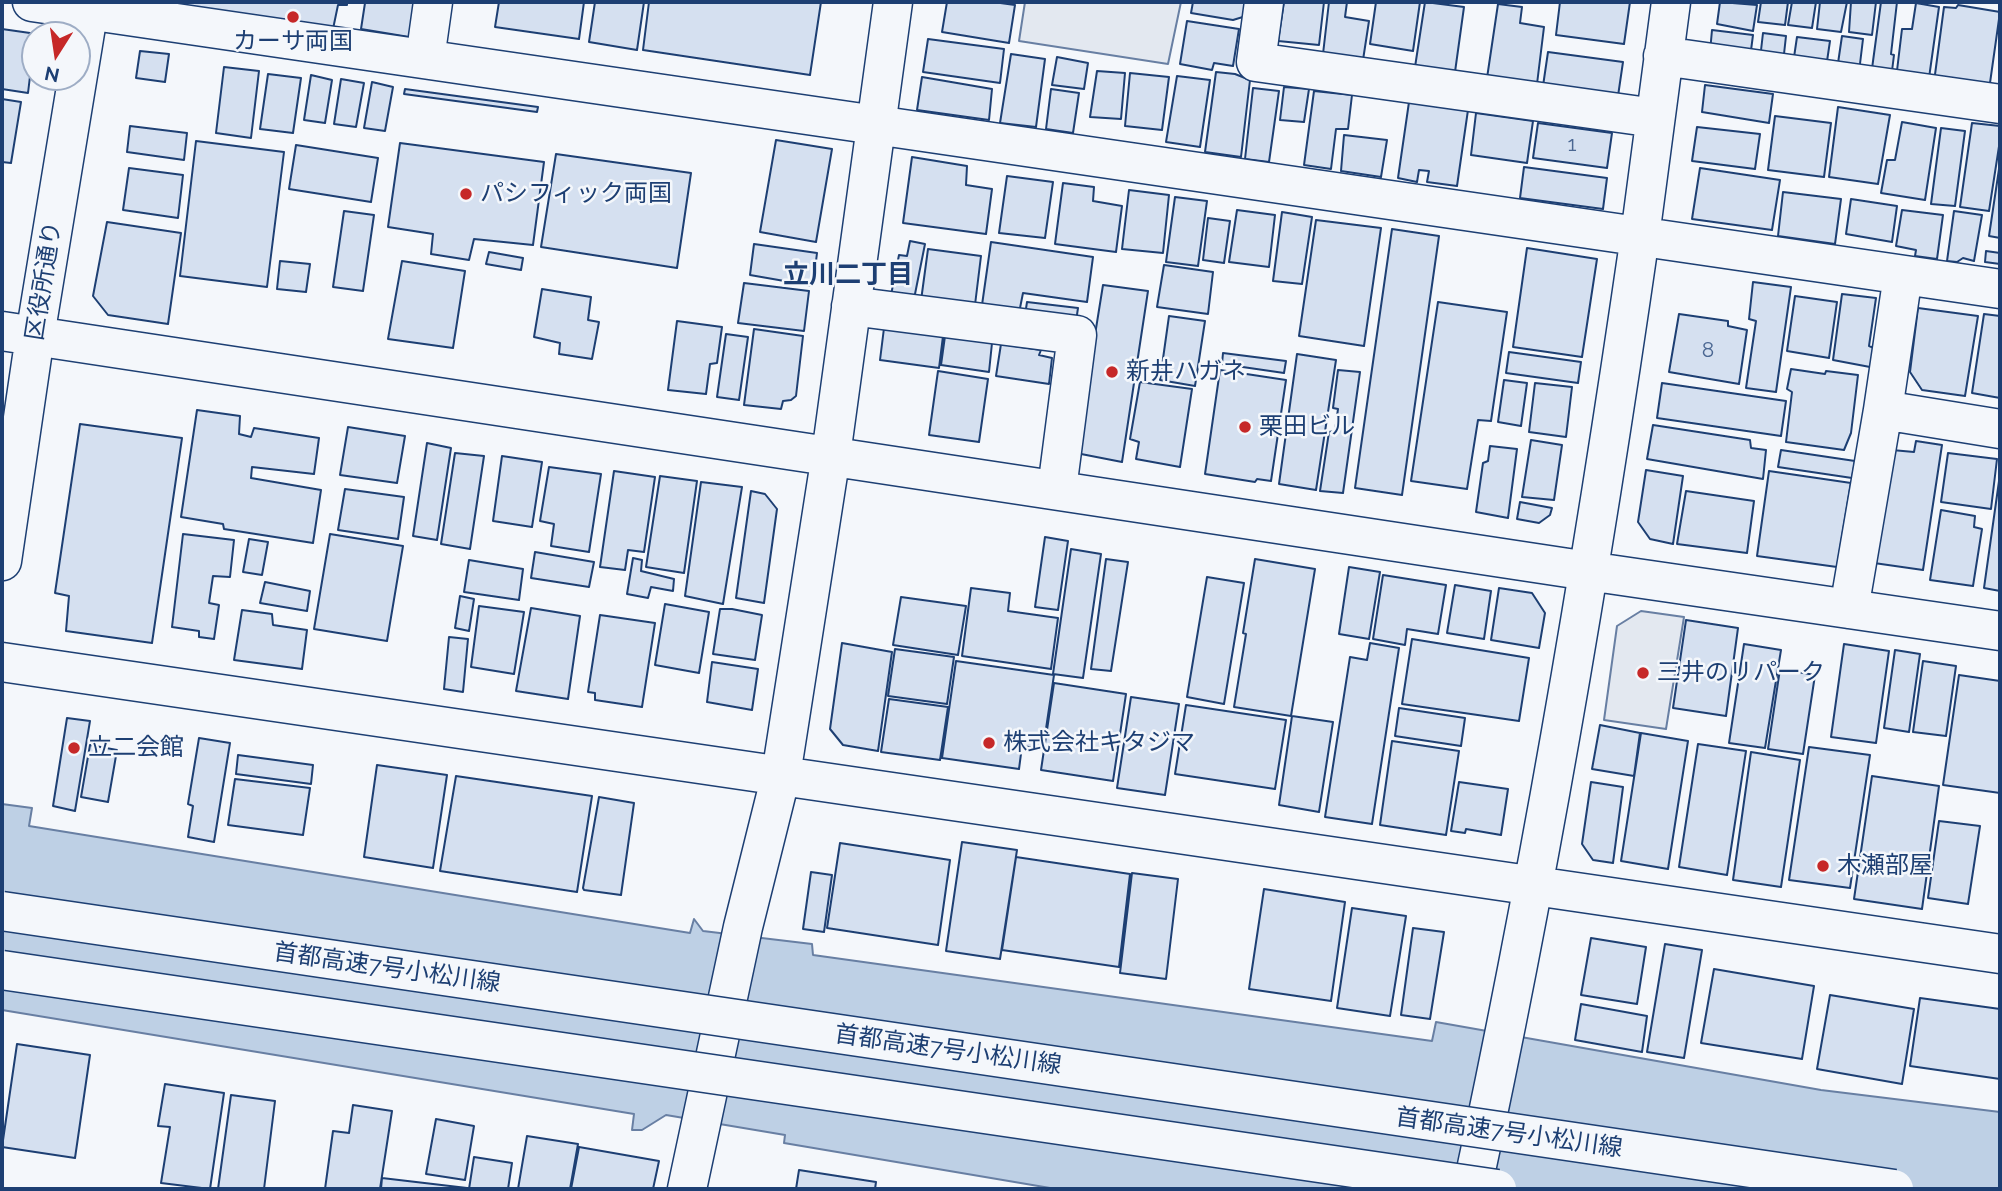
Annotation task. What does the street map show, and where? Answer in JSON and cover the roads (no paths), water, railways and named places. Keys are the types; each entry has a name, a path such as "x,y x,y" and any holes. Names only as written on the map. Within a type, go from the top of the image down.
{"main road":[{"path":"32,2 89,6 425,59 2000,289"},
{"path":"425,59 433,2"},
{"path":"687,1189 743,928 781,775 831,455 893,2"},
{"path":"1265,2 1256,62 1655,118"},
{"path":"1472,1189 1507,1024 1588,571 1640,236 1671,2"},
{"name":"区役所通り","path":"2,561 18,334 89,6"},
{"path":"1663,56 2000,104"},
{"path":"1849,609 1903,275"},
{"path":"851,306 1077,335 1057,489"},
{"path":"18,334 2000,631"},
{"path":"1883,410 2000,429"},
{"path":"2,662 2000,954"},
{"name":"首都高速7号小松川線","path":"2,911 1894,1189"},
{"path":"2,970 1497,1189"}],"water":[{"path":"2,804 32,808 29,826 690,933 694,919 703,931 812,944 813,955 1432,1041 1436,1022 1821,1090 2000,1112 2000,1189 1056,1189 784,1143 785,1135 666,1115 642,1130 632,1130 634,1114 2,1010"}],"place":[{"name":"カーサ両国","path":"293,17"},
{"name":"パシフィック両国","path":"466,194"},
{"name":"新井ハガネ","path":"1112,372"},
{"name":"栗田ビル","path":"1245,427"},
{"name":"三井のリパーク","path":"1643,673"},
{"name":"株式会社キタジマ","path":"989,743"},
{"name":"立二会館","path":"74,748"},
{"name":"木瀬部屋","path":"1823,866"}],"district":[{"name":"立川二丁目","path":"848,275"}]}
